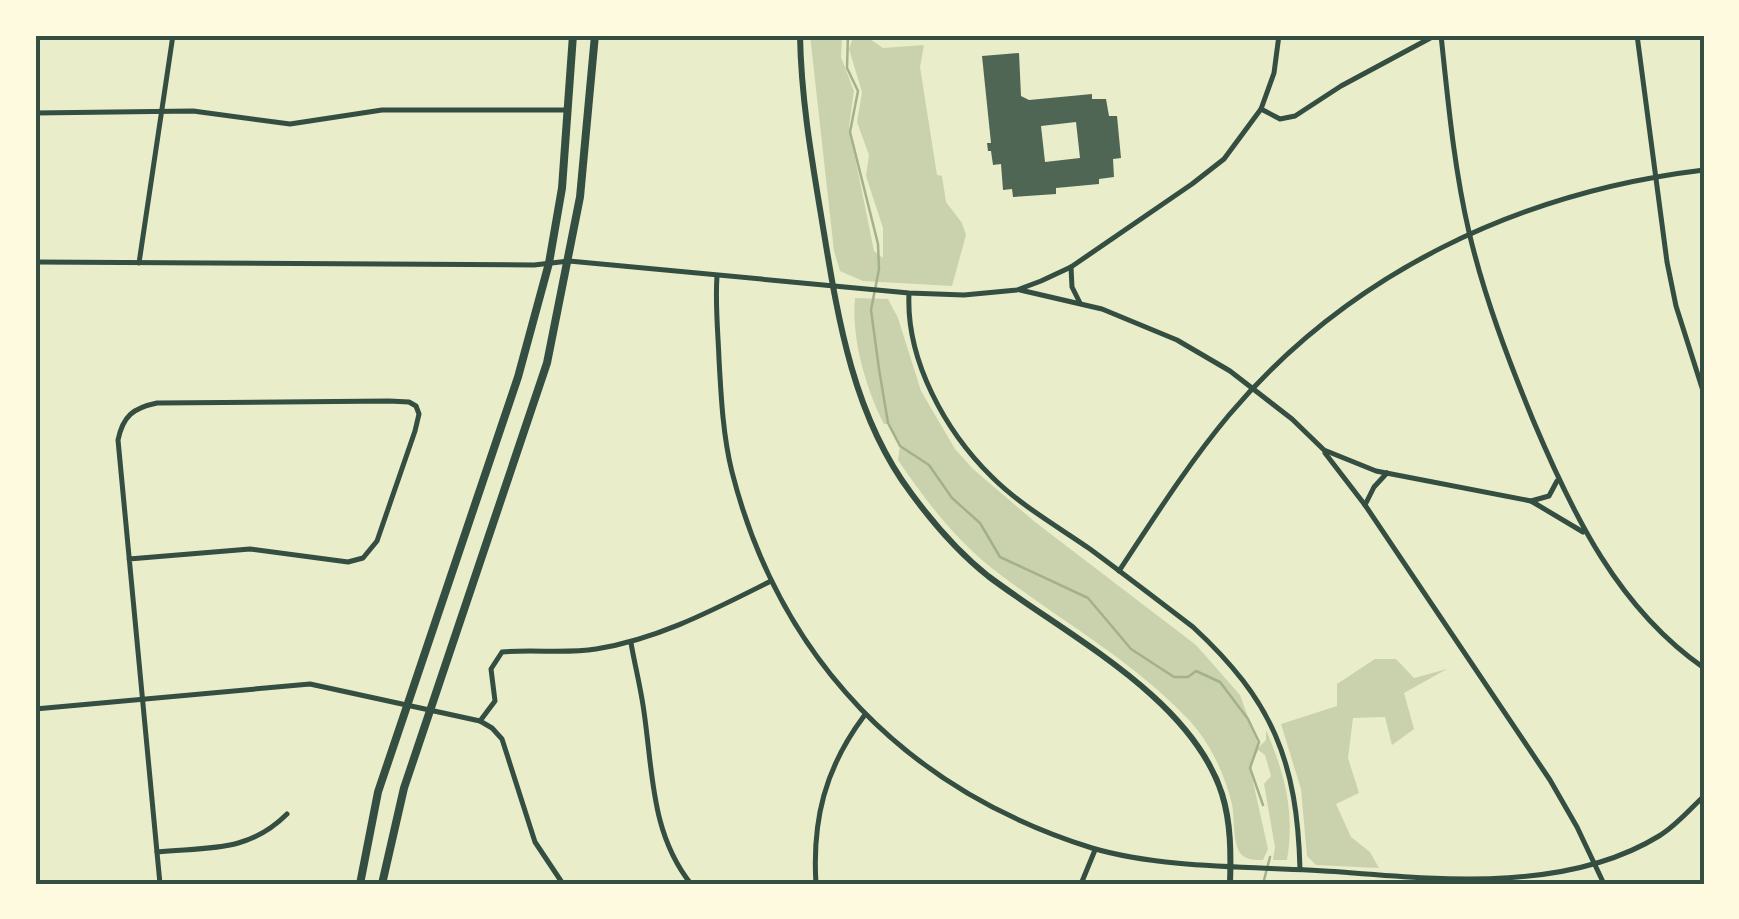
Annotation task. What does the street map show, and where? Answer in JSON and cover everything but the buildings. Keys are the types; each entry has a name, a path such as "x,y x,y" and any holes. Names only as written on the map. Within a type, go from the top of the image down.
{"main road":[{"path":"360,884 378,792 518,377 549,263 562,188 573,35"},
{"path":"382,884 395,820 429,710 547,364 569,261 586,144 595,35"}],"street":[{"path":"139,264 173,35"},
{"path":"800,35 800,83 832,285 846,353 884,452 942,532 984,573 1180,719 1206,758 1222,792 1230,835 1230,884"},
{"path":"1017,290 1071,267 1224,160 1261,110 1274,73 1279,35"},
{"path":"1261,110 1280,119 1295,116 1341,86 1439,35 1469,232 1507,358 1558,479 1586,533 1632,602 1661,635 1704,668"},
{"path":"1636,35 1676,306 1704,394"},
{"path":"35,113 207,112 290,124 382,110 568,110"},
{"path":"1119,571 1198,454 1254,389 1302,343 1358,298 1469,232 1552,201 1658,176 1704,170"},
{"path":"35,262 569,261 909,293 964,295 1017,290 1080,303 1178,340 1254,389 1324,450 1366,506 1550,780 1597,864 1604,884"},
{"path":"1071,267 1072,287 1080,303"},
{"path":"717,276 721,398 731,469 752,538 771,581 813,652 864,716 918,761 974,797 1024,822 1095,848 1230,866 1416,881 1509,878 1597,864 1662,835 1704,796"},
{"path":"909,293 909,315 921,364 940,409 958,438 1002,486 1119,571 1224,656 1262,705 1288,766 1298,814 1300,869"},
{"path":"130,559 250,549 348,562 364,558 377,541 415,431 419,414 416,406 408,402 156,403 139,407 122,424 118,440 160,884"},
{"path":"1324,450 1387,473 1531,501 1586,533"},
{"path":"1366,506 1387,473"},
{"path":"1531,501 1549,496 1558,479"},
{"path":"480,722 495,700 491,670 502,652 574,652 630,642 684,624 771,581"},
{"path":"630,642 644,708 657,816 676,863 691,884"},
{"path":"35,709 310,684 480,722 502,739 535,842 563,884"},
{"path":"816,884 814,842 819,805 833,764 864,716"},
{"path":"157,852 254,840 287,814"},
{"path":"1081,884 1095,848"}],"green space":[{"path":"810,35 846,35 842,37 841,57 854,91 849,127 874,251 883,258 883,228 866,176 869,155 857,122 862,92 849,49 854,35 864,35 883,48 924,45 920,67 937,175 942,176 946,202 966,235 952,286 863,281 840,271 834,251"},
{"path":"855,298 888,299 921,391 955,449 973,469 1035,522 1196,645 1240,695 1259,747 1266,740 1266,730 1283,778 1290,826 1287,860 1273,860 1275,847 1264,784 1271,776 1265,755 1258,750 1250,768 1268,849 1263,860 1255,860 1239,851 1225,780 1209,746 1194,726 1142,676 993,569 930,504 898,460 900,446 888,424 884,424 871,395 858,346"},
{"path":"1375,659 1396,659 1414,678 1447,669 1404,693 1414,729 1392,745 1385,717 1353,718 1348,758 1359,793 1336,804 1351,837 1370,852 1379,868 1316,865 1307,856 1301,789 1281,724 1337,706 1337,684"}],"waterway":[{"path":"848,35 847,68 858,91 850,132 878,244 879,269 871,310 888,423 900,446 929,465 952,498 980,523 1000,557 1088,598 1131,649 1174,677 1188,677 1196,671 1220,682 1248,719 1259,742 1250,768 1263,805"},
{"path":"1263,884 1270,857"}]}
